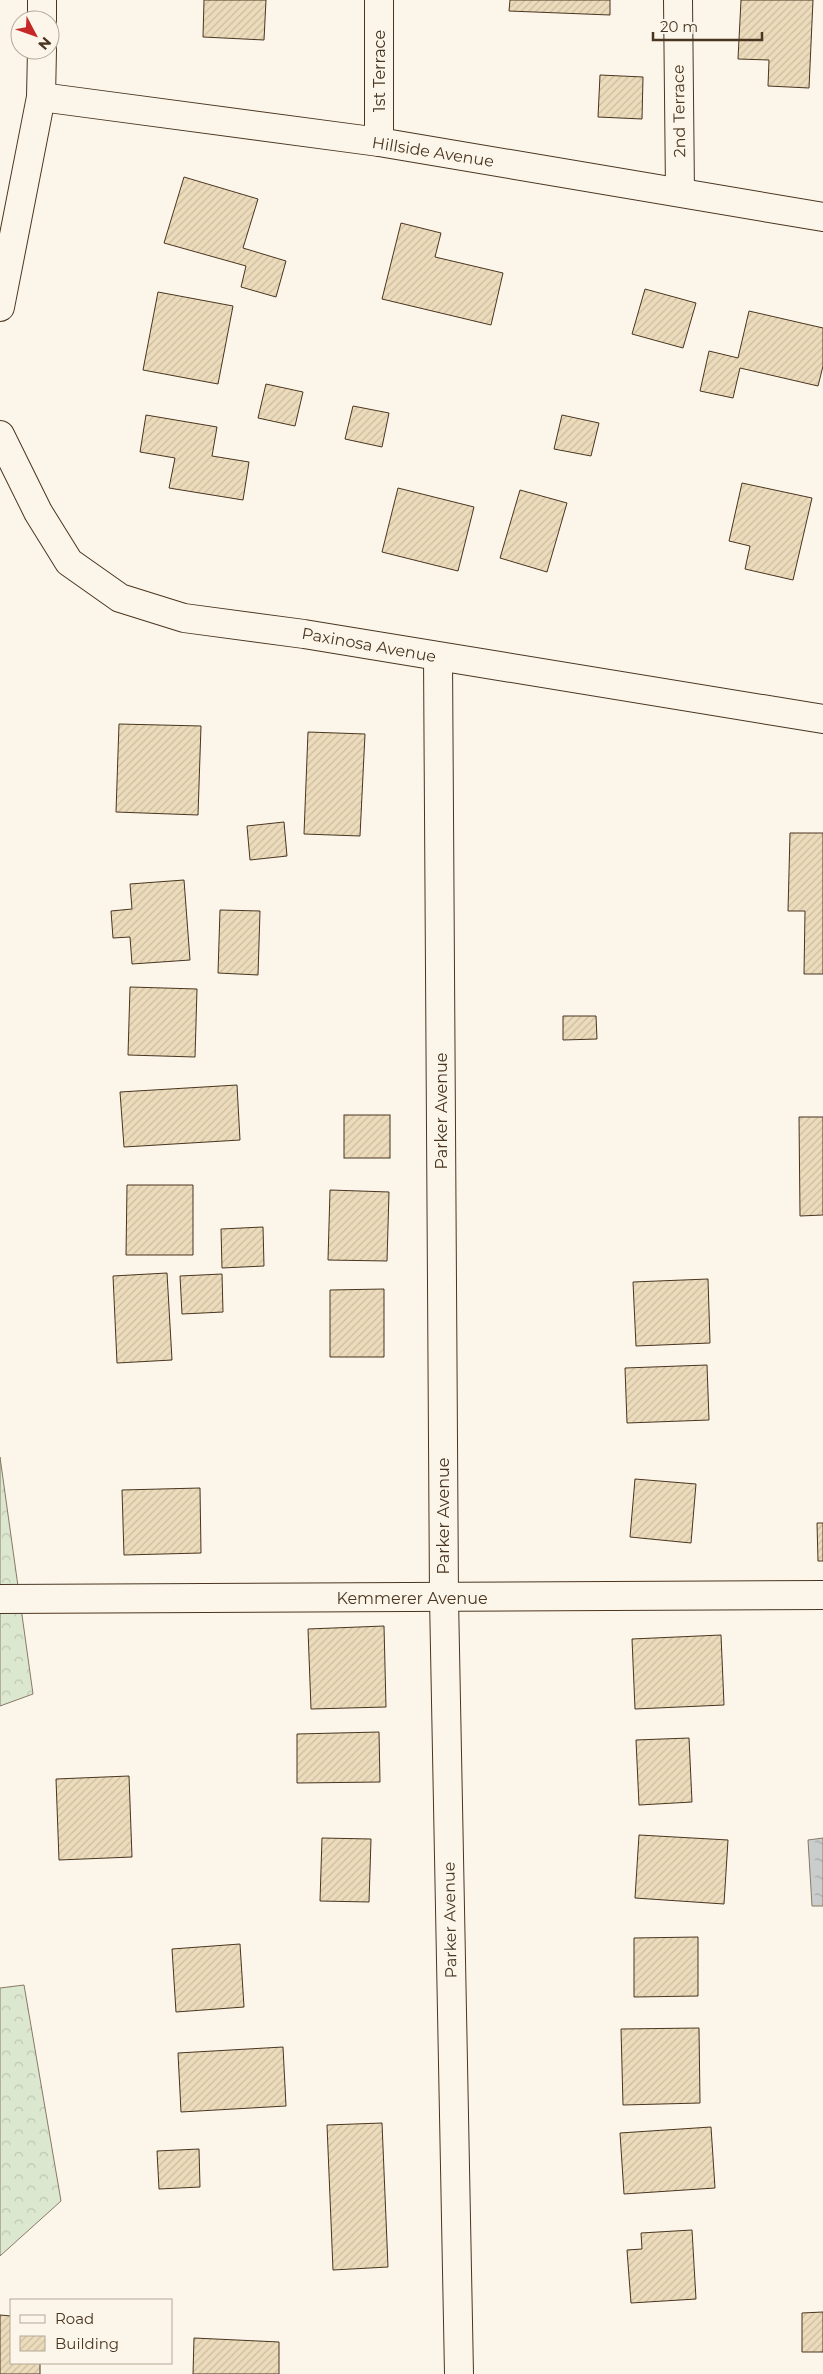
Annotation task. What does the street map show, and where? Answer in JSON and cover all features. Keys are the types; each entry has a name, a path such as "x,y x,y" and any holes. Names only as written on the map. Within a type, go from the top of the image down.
{"street":[{"name":"1st Terrace","path":"379,0 379,142"},
{"name":"2nd Terrace","path":"678,0 680,192"},
{"path":"0,306 9,216 41,97 42,60"},
{"name":"Hillside Avenue","path":"41,97 379,142 823,217"},
{"name":"Paxinosa Avenue","path":"0,435 38,512 69,562 120,598 184,618 304,634 823,719"},
{"name":"Parker Avenue","path":"438,657 444,1598 459,2374"},
{"name":"Kemmerer Avenue","path":"0,1599 823,1595"}],"green space":[{"path":"0,1457 33,1694 0,1706"},
{"path":"24,1985 61,2201 0,2256 0,1988"}],"water":[{"path":"823,1838 823,1906 812,1906 808,1840"}],"building":[{"path":"204,0 266,0 264,40 203,37"},
{"path":"510,0 610,0 610,15 509,11"},
{"path":"741,0 813,0 809,88 768,86 769,60 738,59"},
{"path":"600,75 643,77 642,119 598,117"},
{"path":"184,177 258,199 243,248 286,261 276,297 241,287 246,266 164,243"},
{"path":"401,223 441,233 435,257 503,273 491,325 382,299"},
{"path":"645,289 696,303 683,348 632,334"},
{"path":"158,292 233,306 218,384 143,370"},
{"path":"749,311 823,328 823,366 818,386 740,368 733,398 700,391 709,351 738,358"},
{"path":"266,384 303,392 295,426 258,418"},
{"path":"353,406 389,413 382,447 345,439"},
{"path":"146,415 217,427 212,456 249,462 243,500 169,488 175,458 140,452"},
{"path":"562,415 599,423 591,456 554,449"},
{"path":"742,483 812,498 793,580 745,569 750,546 729,541"},
{"path":"398,488 474,507 458,571 382,552"},
{"path":"520,490 567,503 547,572 500,558"},
{"path":"119,724 201,726 198,815 116,812"},
{"path":"308,732 365,734 360,836 304,834"},
{"path":"284,822 287,856 250,860 247,826"},
{"path":"790,833 823,833 823,974 804,974 805,911 788,911"},
{"path":"184,880 190,960 132,964 130,937 113,938 111,911 132,909 130,884"},
{"path":"220,910 260,911 258,975 218,973"},
{"path":"130,987 197,989 195,1057 128,1055"},
{"path":"563,1016 596,1016 597,1039 563,1040"},
{"path":"237,1085 240,1140 124,1147 120,1092"},
{"path":"344,1115 390,1115 390,1158 344,1158"},
{"path":"799,1117 823,1117 823,1215 800,1216"},
{"path":"127,1185 193,1185 193,1255 126,1255"},
{"path":"330,1190 389,1192 387,1261 328,1260"},
{"path":"263,1227 264,1266 222,1268 221,1229"},
{"path":"167,1273 172,1360 117,1363 113,1276"},
{"path":"222,1274 223,1312 182,1314 180,1276"},
{"path":"708,1279 710,1343 636,1346 633,1282"},
{"path":"384,1289 384,1357 330,1357 330,1290"},
{"path":"707,1365 709,1420 627,1423 625,1368"},
{"path":"635,1479 696,1484 691,1543 630,1537"},
{"path":"200,1488 201,1553 124,1555 122,1490"},
{"path":"817,1523 823,1523 823,1561 818,1561"},
{"path":"384,1626 386,1707 311,1709 308,1629"},
{"path":"721,1635 724,1705 635,1709 632,1639"},
{"path":"379,1732 380,1782 297,1783 297,1734"},
{"path":"689,1738 692,1802 639,1805 636,1740"},
{"path":"129,1776 132,1857 59,1860 56,1779"},
{"path":"639,1835 728,1840 724,1904 635,1898"},
{"path":"322,1838 371,1839 369,1902 320,1901"},
{"path":"698,1937 698,1996 634,1997 634,1938"},
{"path":"240,1944 244,2007 176,2012 172,1949"},
{"path":"699,2028 700,2103 623,2105 621,2029"},
{"path":"283,2047 286,2106 181,2112 178,2053"},
{"path":"382,2123 388,2267 333,2270 327,2125"},
{"path":"711,2127 715,2188 624,2194 620,2133"},
{"path":"199,2149 200,2187 159,2189 157,2151"},
{"path":"692,2230 696,2299 631,2303 627,2250 642,2249 641,2233"},
{"path":"823,2312 823,2352 802,2352 802,2313"},
{"path":"0,2315 10,2316 10,2364 40,2364 40,2374 0,2374"},
{"path":"194,2338 279,2342 279,2374 193,2374"}]}
